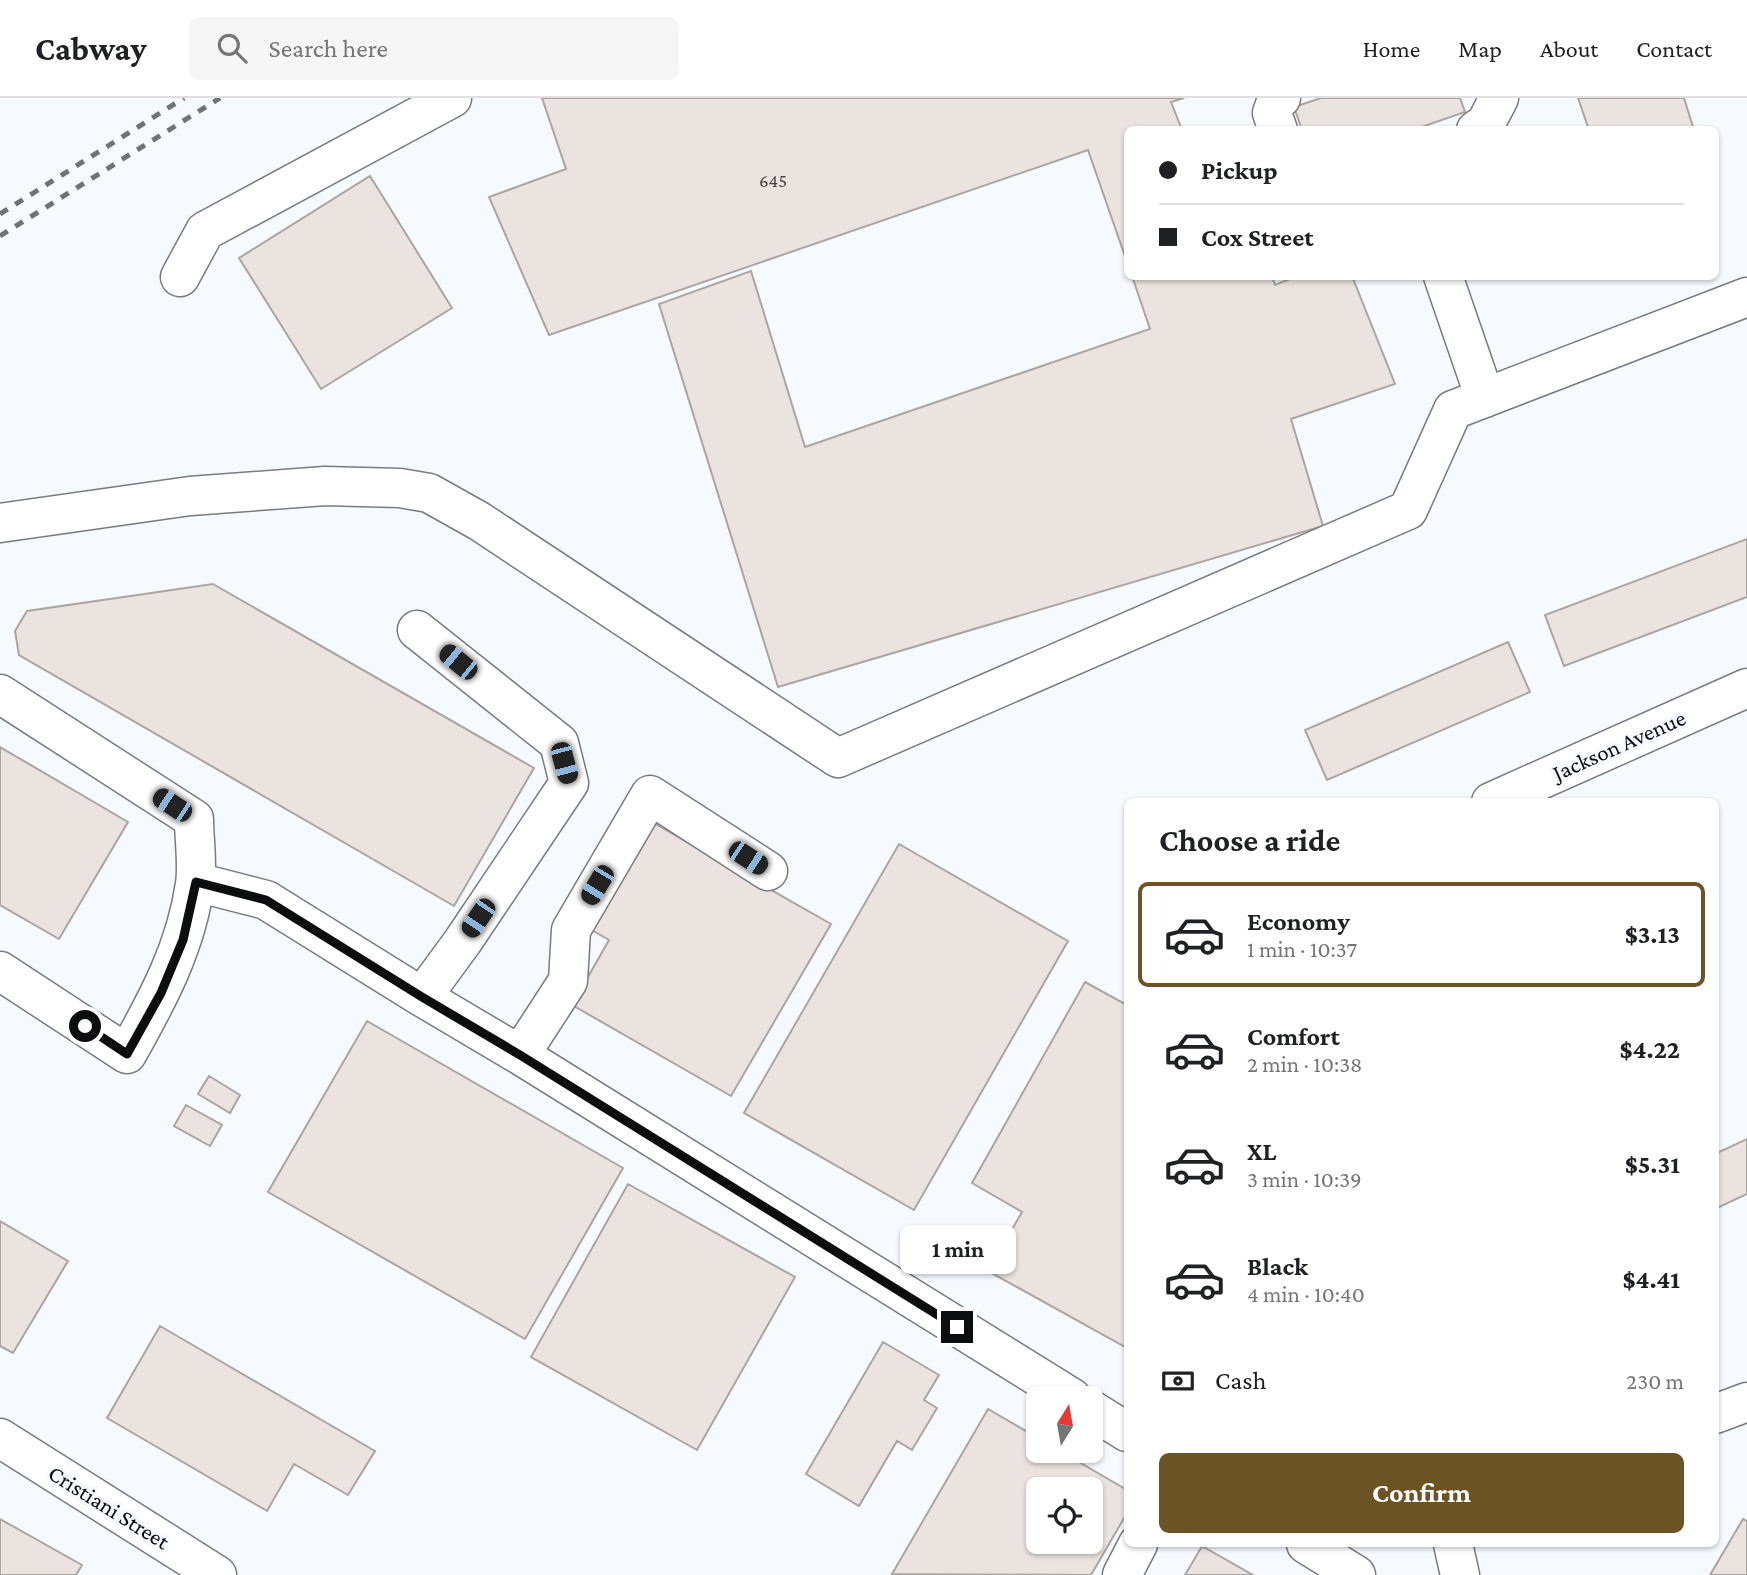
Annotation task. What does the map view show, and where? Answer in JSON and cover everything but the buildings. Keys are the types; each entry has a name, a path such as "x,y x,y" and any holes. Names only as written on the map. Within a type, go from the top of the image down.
{"street":[{"path":"180,277 205,231 452,98"},
{"path":"1277,126 1272,113 1277,99 1281,98"},
{"path":"1482,126 1499,98"},
{"path":"1444,280 1485,398"},
{"path":"0,523 190,496 325,486 400,488 429,493 479,521 838,758 1408,510 1453,410 1747,298"},
{"path":"417,630 559,743 569,783 422,997"},
{"name":"Jackson Avenue","path":"1500,798 1747,688"},
{"path":"0,694 194,819 196,882 183,940 161,993 127,1054 0,971"},
{"path":"520,1055 568,981 571,930 650,795 768,871"},
{"path":"196,882 266,900 1053,1386"},
{"path":"1103,1417 1124,1430"},
{"name":"Cristiani Street","path":"0,1438 217,1575"},
{"path":"1122,1575 1136,1547"},
{"path":"1311,1547 1356,1575"},
{"path":"1454,1547 1460,1575"}],"railway":[{"path":"0,214 184,98"},
{"path":"0,236 220,98"}],"route":[{"path":"85,1026 127,1054 161,993 183,940 196,882 266,900 957,1327"}]}
